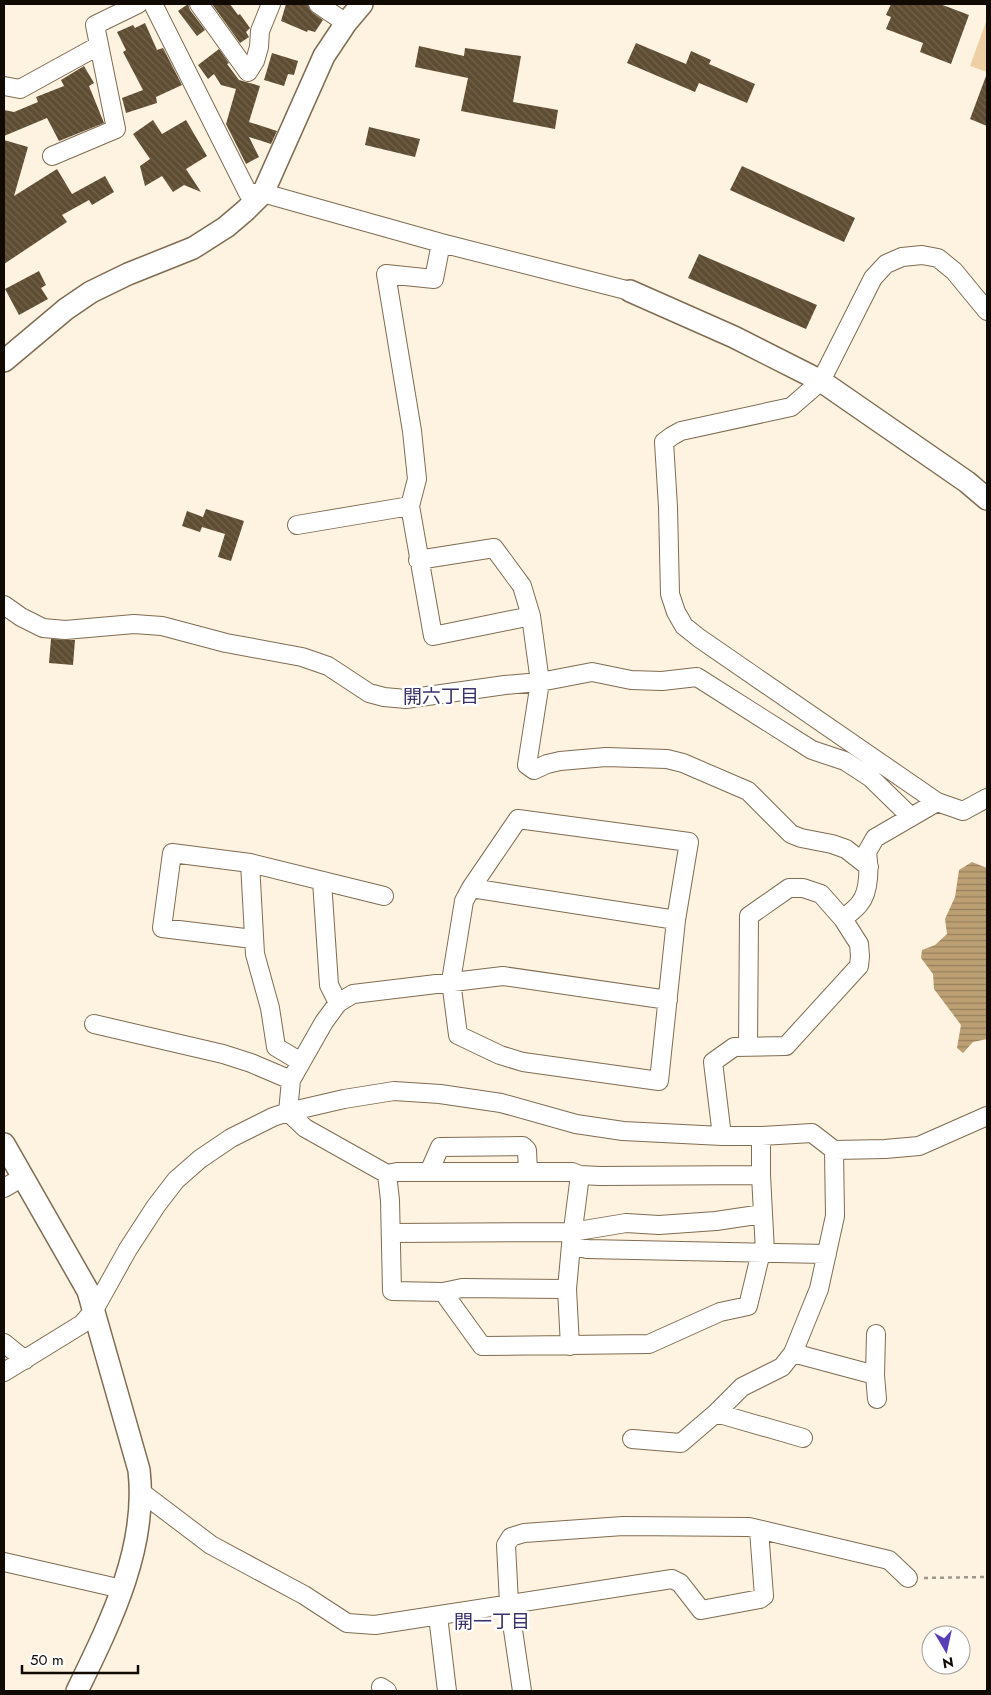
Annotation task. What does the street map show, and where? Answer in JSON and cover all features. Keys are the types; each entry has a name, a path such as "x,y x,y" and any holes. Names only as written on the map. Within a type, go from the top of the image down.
{"street":[{"path":"52,156 116,129 95,25 138,4"},
{"path":"153,4 248,193 263,193 441,243 630,291 734,337 821,382 967,482 987,499"},
{"path":"199,4 248,72 255,61 259,47 260,31 272,4"},
{"path":"318,4 346,23"},
{"path":"4,361 66,309 92,292 128,274 193,248 226,227 246,210 263,193 324,56 346,23 362,4"},
{"path":"4,86 20,89 98,46"},
{"path":"441,243 434,279 386,274 412,431 417,479 410,506 418,560 434,636 531,616"},
{"path":"987,311 954,271 938,258 922,255 902,257 886,264 873,278 821,382 791,407 681,431 664,442 670,594 676,612 684,626 937,802 963,811 987,798"},
{"path":"297,525 410,506"},
{"path":"418,560 494,548 522,586 531,616 540,682 527,765 534,770 560,761 606,757 659,758 683,763 748,791 791,834 846,849 869,867"},
{"path":"4,605 21,617 43,628 66,630 134,624 162,626 226,643 302,656 328,666 369,693 384,698 406,699 540,682 592,672 631,680 662,681 697,677 812,750 845,762 871,778 911,817"},
{"path":"843,919 862,902 869,867 867,852 875,838 937,802"},
{"path":"518,819 689,842 676,920 659,1081 523,1062 500,1055 458,1036 451,981 464,901 518,819"},
{"path":"253,939 162,928 172,853 250,863 384,896"},
{"path":"250,863 253,939 258,970 264,983 270,1008 276,1047 302,1062"},
{"path":"322,881 329,984 338,1003"},
{"path":"471,888 676,920"},
{"path":"722,1136 713,1062 734,1046 748,1046 786,1046 859,966 859,944 843,919 820,894 803,888 788,888 749,916 748,1046"},
{"path":"288,1112 291,1080 324,1022 338,1003 353,994 503,976 668,1000"},
{"path":"94,1024 224,1054 291,1080"},
{"path":"4,1372 82,1324 94,1310 128,1249 156,1206 176,1180 200,1159 231,1138 273,1117 288,1112 344,1099 394,1091 440,1094 501,1103 576,1124 623,1131 722,1136 812,1133 834,1150 920,1146 987,1116"},
{"path":"288,1112 305,1128 387,1174 396,1172 572,1172 580,1175 600,1176 761,1176"},
{"path":"443,1292 482,1346 649,1344 720,1312 748,1306 763,1252 761,1136"},
{"path":"4,1144 88,1291 139,1470 141,1492 140,1516 134,1552 122,1589 99,1646 77,1691"},
{"path":"429,1172 440,1147 523,1146 527,1150 528,1172"},
{"path":"632,1439 681,1443 716,1413 742,1387 782,1367 793,1353 819,1289 835,1216 834,1150"},
{"path":"387,1174 392,1234 392,1291 443,1292 462,1288 567,1289"},
{"path":"570,1346 567,1289 571,1239 580,1175"},
{"path":"4,1188 23,1177"},
{"path":"392,1234 571,1239 626,1223 658,1225 716,1221 763,1214"},
{"path":"571,1239 587,1249 827,1254"},
{"path":"876,1334 875,1375 877,1399"},
{"path":"4,1343 25,1360"},
{"path":"793,1353 875,1375"},
{"path":"716,1413 803,1438"},
{"path":"141,1492 211,1545 304,1595 347,1623 375,1625 672,1579 680,1583 701,1610 760,1599 764,1596 759,1530"},
{"path":"522,1691 509,1603 506,1545 511,1537 524,1532 623,1526 749,1527 889,1560 908,1578"},
{"path":"4,1562 122,1589"},
{"path":"438,1616 447,1691"}],"path":[{"path":"908,1578 987,1577"}],"shaded area":[{"path":"987,19 987,72 970,66"},
{"path":"972,862 987,868 987,1039 973,1042 963,1053 957,1048 961,1025 934,989 933,974 921,958 922,950 935,945 947,934 945,919 955,897 959,870"}],"building":[{"path":"188,4 190,10 205,30 197,36 178,11"},
{"path":"212,4 230,4 250,28 246,32 249,37 240,43"},
{"path":"286,4 307,4 312,12 323,20 315,32 308,30 307,32 281,21"},
{"path":"891,4 940,4 969,15 951,64 920,52 923,43 886,29 891,17 886,15"},
{"path":"145,23 157,50 163,48 182,85 156,97 157,103 126,113 122,98 143,90 123,52 126,50 117,32 133,25 135,28"},
{"path":"636,43 686,64 691,51 711,60 709,64 755,84 747,103 699,83 695,92 627,63"},
{"path":"419,46 464,56 465,48 521,56 513,102 558,110 555,129 461,111 468,78 415,67"},
{"path":"219,49 239,80 260,86 249,122 277,131 271,144 249,137 259,157 246,164 226,124 236,89 221,85 214,74 208,79 198,65"},
{"path":"272,53 298,61 294,75 288,74 284,86 264,80"},
{"path":"84,66 94,83 89,86 104,123 59,141 47,118 4,136 4,110 14,112 38,102 36,97 64,86 61,80"},
{"path":"987,76 987,126 970,119"},
{"path":"153,120 162,134 186,120 207,156 186,169 201,192 184,185 173,192 162,176 145,186 140,166 150,159 133,134"},
{"path":"369,127 420,139 415,157 365,145"},
{"path":"4,140 28,147 14,196 57,169 72,194 105,176 114,192 92,205 89,200 62,215 67,222 4,264"},
{"path":"742,166 855,218 844,242 730,190"},
{"path":"699,254 817,305 806,329 688,278"},
{"path":"39,271 46,285 41,288 48,299 19,315 5,289"},
{"path":"206,509 244,521 231,561 218,557 225,534 202,527 200,532 182,526 187,511 203,517"},
{"path":"51,639 75,640 73,665 49,663"}],"district":[{"name":"開六丁目","path":"441,696"},
{"name":"開一丁目","path":"492,1621"}]}
